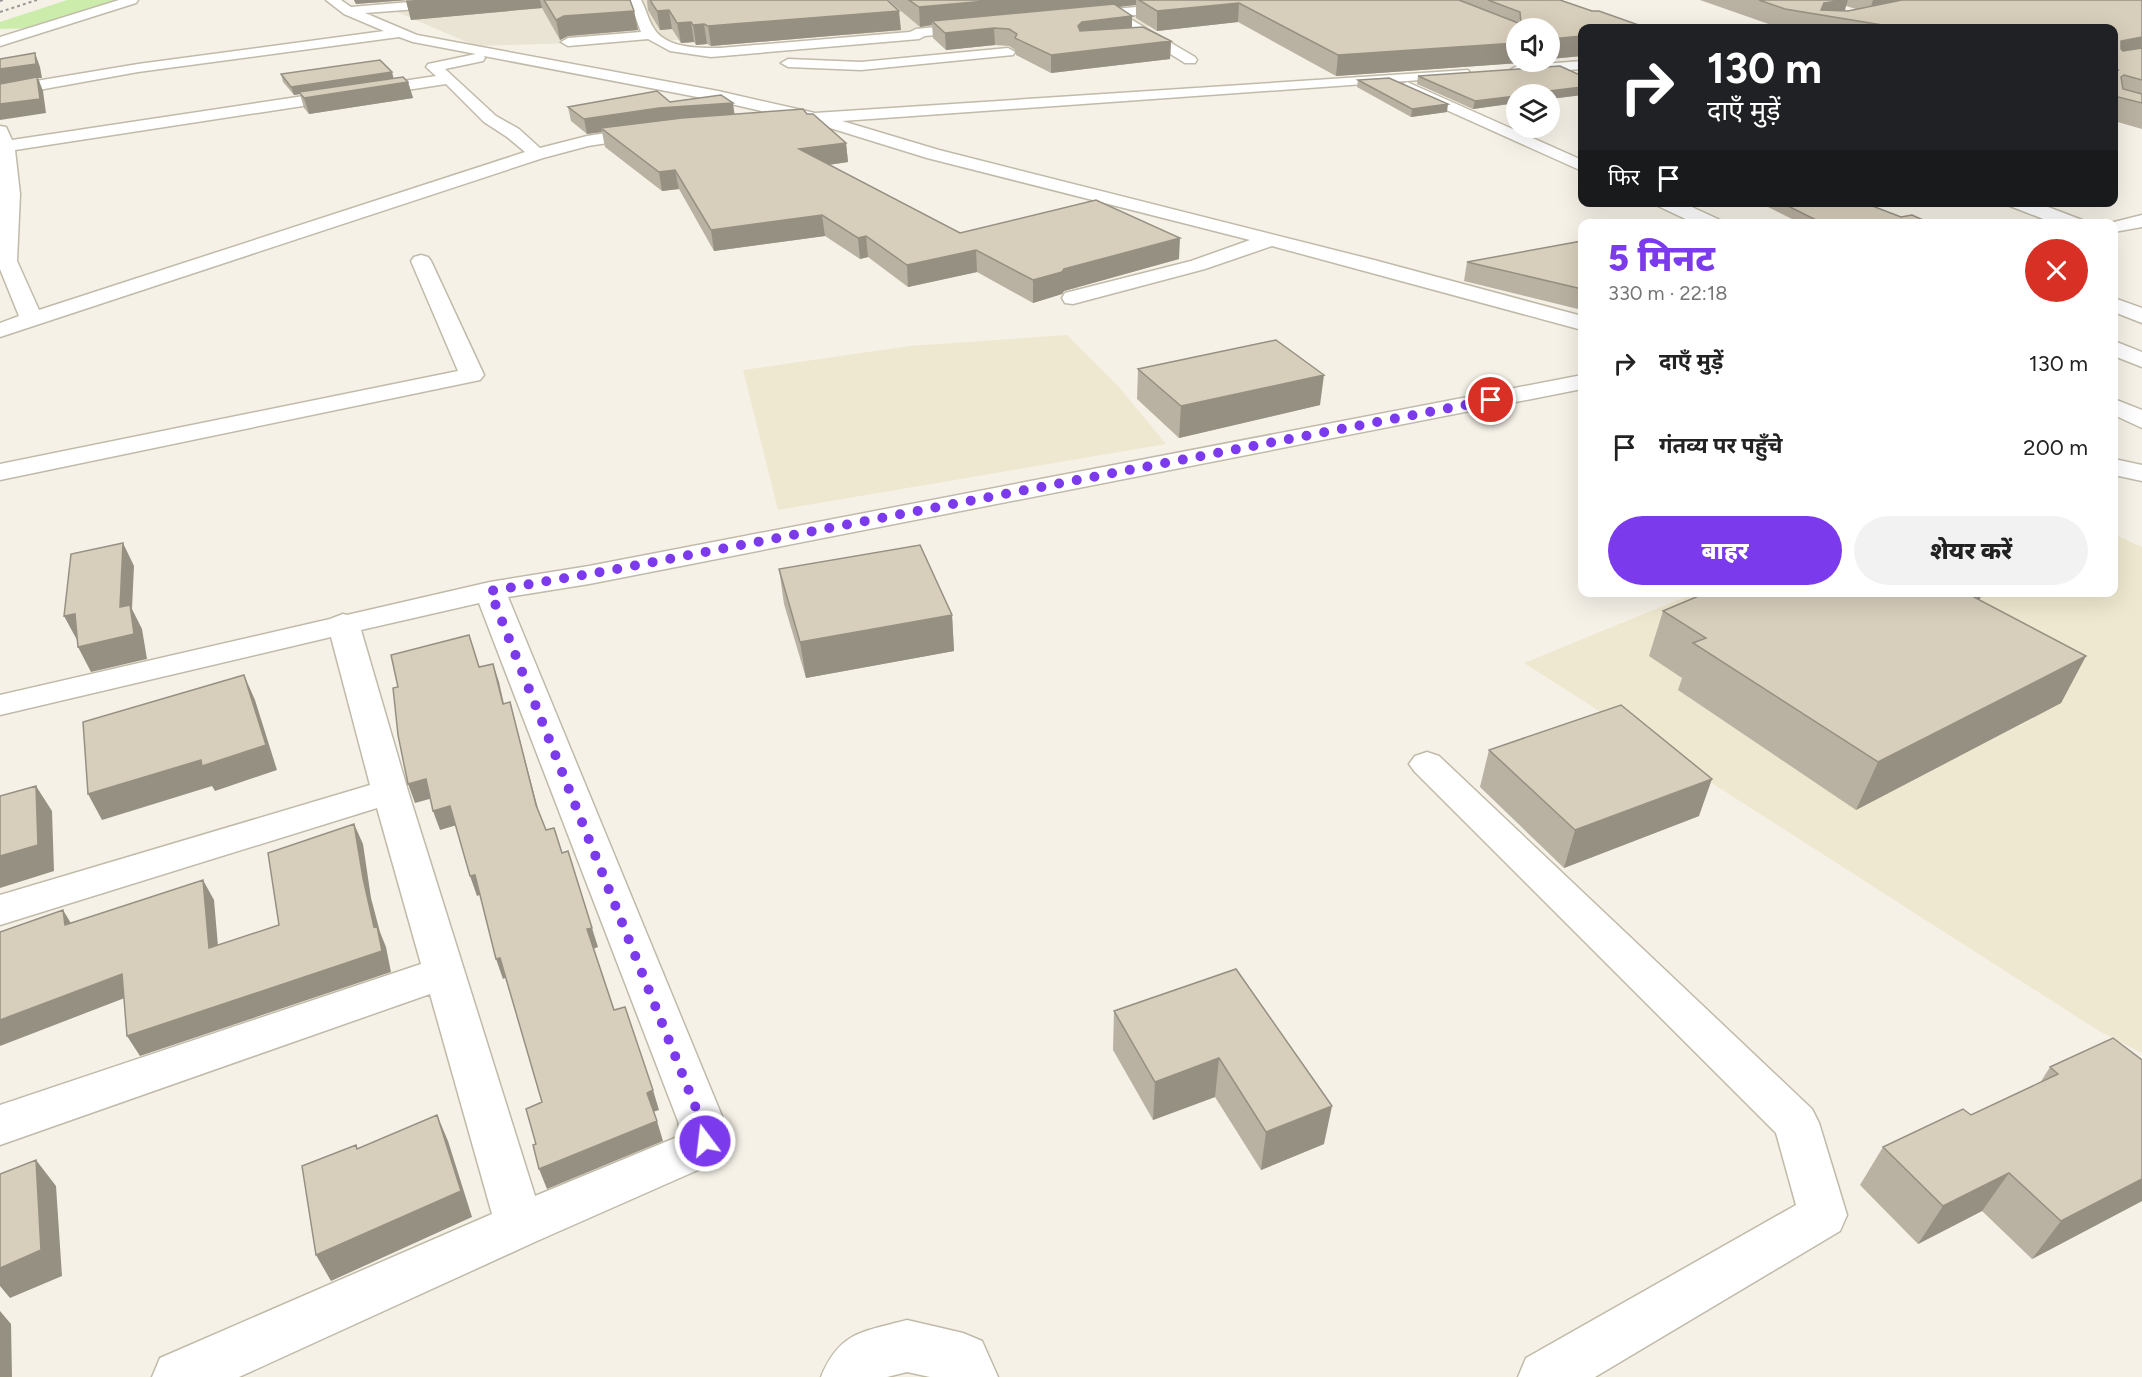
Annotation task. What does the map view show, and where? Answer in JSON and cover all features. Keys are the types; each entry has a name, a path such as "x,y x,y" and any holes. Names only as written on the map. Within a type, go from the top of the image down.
{"street":[{"path":"1,41 132,0"},
{"path":"332,0 399,33 497,55 718,96 814,118 933,154 1578,322"},
{"path":"349,10 483,0"},
{"path":"1123,0 1141,10"},
{"path":"1069,18 1255,0"},
{"path":"640,3 650,35"},
{"path":"1116,13 1190,60"},
{"path":"900,20 954,64"},
{"path":"706,53 987,26"},
{"path":"1,41 77,32"},
{"path":"399,33 424,60 449,79 490,119 513,133 537,154"},
{"path":"0,92 138,68 399,33"},
{"path":"568,42 650,35 677,49 756,61 844,66 954,64 1008,52"},
{"path":"1130,39 1151,37"},
{"path":"424,60 497,55"},
{"path":"1560,56 1578,63"},
{"path":"1502,71 1578,65"},
{"path":"756,123 1479,72"},
{"path":"32,320 7,261 11,194 2,141 278,105 449,79"},
{"path":"1389,79 1578,164"},
{"path":"278,105 289,119"},
{"path":"0,330 537,154 587,141 662,130"},
{"path":"1676,207 1702,219"},
{"path":"2030,207 2062,219"},
{"path":"2118,225 2142,221"},
{"path":"1073,298 1198,265 1270,240"},
{"path":"0,472 472,375 422,261"},
{"path":"2118,306 2142,316"},
{"path":"2118,350 2142,360"},
{"path":"0,705 344,623 490,591 799,534 1578,383"},
{"path":"2118,408 2142,420"},
{"path":"2118,468 2142,473"},
{"path":"179,1377 520,1225 691,1152 705,1141 701,1121 490,591"},
{"path":"344,623 390,791 520,1225"},
{"path":"1427,764 1796,1123 1823,1215 1545,1377"},
{"path":"0,910 390,791"},
{"path":"0,1125 444,973"},
{"path":"848,1377 865,1357 907,1346 963,1359 971,1377"}],"shaded area":[{"path":"369,0 1116,0 1151,26 476,46"},
{"path":"1067,335 1119,387 1166,444 778,510 743,370 910,346"},
{"path":"2118,536 2142,547 2142,1053 2099,1031 1524,663 1685,597 2118,597"}],"green space":[{"path":"67,0 126,0 40,28 0,29 0,22"}],"building":[{"path":"544,0 630,0 634,11 564,16 556,20"},
{"path":"650,0 887,0 899,11 708,26 693,25 691,22 677,23 669,10 657,11"},
{"path":"909,0 997,0 919,7"},
{"path":"1139,0 1459,0 1506,18 1506,44 1338,55 1239,3 1157,11"},
{"path":"1488,0 1560,0 1636,24 1578,24 1578,36 1560,38 1560,18 1520,18 1520,12"},
{"path":"1759,0 1844,0 1824,3 1821,10 1848,11 1902,0 2142,0 2142,37 2121,41 2121,49 2123,51 2142,48 2142,80 2124,75 2121,77 2123,89 2142,94 2142,103 2118,97 2118,24 1876,24 1785,9"},
{"path":"1114,4 1132,16 1082,22 1078,26 1080,31 1143,27 1171,41 1051,55 1015,38 1017,34 1009,29 994,28 945,33 932,21"},
{"path":"35,53 36,64 0,69 0,59"},
{"path":"380,60 392,72 291,87 281,74"},
{"path":"1560,66 1578,74 1578,87 1560,90 1560,84 1506,84 1506,97 1475,101 1418,76 1506,70 1506,72 1560,72"},
{"path":"37,77 40,99 0,104 0,84"},
{"path":"403,77 408,82 304,98 299,92"},
{"path":"1389,78 1448,104 1412,109 1358,80"},
{"path":"657,91 670,102 721,95 733,103 659,108 584,119 568,107"},
{"path":"803,109 807,114 813,114 846,143 799,149 960,233 1096,200 1180,238 1064,269 1062,272 1033,280 976,250 907,265 866,236 858,238 822,215 711,230 675,170 659,172 601,128 682,118"},
{"path":"1790,207 1875,207 1901,217 1912,215 1921,219 1814,219"},
{"path":"1578,242 1578,288 1467,262"},
{"path":"1276,340 1324,375 1181,406 1138,369"},
{"path":"123,543 120,607 130,605 134,634 78,647 75,614 64,616 71,554"},
{"path":"920,545 952,615 800,642 779,569"},
{"path":"1696,597 1974,597 2086,656 1878,762 1693,643 1706,638 1663,611"},
{"path":"469,635 479,667 493,664 503,704 510,702 536,805 546,830 554,828 562,853 568,851 592,928 587,929 614,1010 625,1007 653,1090 647,1093 657,1121 539,1169 533,1145 536,1144 526,1109 542,1102 500,958 496,959 475,875 470,876 450,806 433,811 426,779 408,784 398,735 393,688 398,687 391,655"},
{"path":"244,675 266,745 202,766 201,760 88,794 83,722"},
{"path":"1621,705 1712,779 1575,830 1489,750"},
{"path":"36,786 38,845 0,856 0,796"},
{"path":"354,824 363,878 382,951 127,1036 122,974 0,1020 0,932 63,910 65,925 203,880 209,948 279,925 268,853"},
{"path":"1236,969 1332,1106 1266,1132 1219,1058 1155,1082 1114,1011"},
{"path":"2113,1038 2142,1060 2142,1179 2061,1221 2009,1173 1943,1206 1883,1147 1963,1109 1971,1115 2058,1074 2050,1067"},
{"path":"437,1115 461,1191 316,1255 302,1166 356,1145 357,1149"},
{"path":"36,1160 41,1250 0,1268 0,1174"}],"railway":[{"path":"0,12 37,0"}],"route":[{"path":"705,1141 701,1121 490,591 916,512 1491,400"}]}
